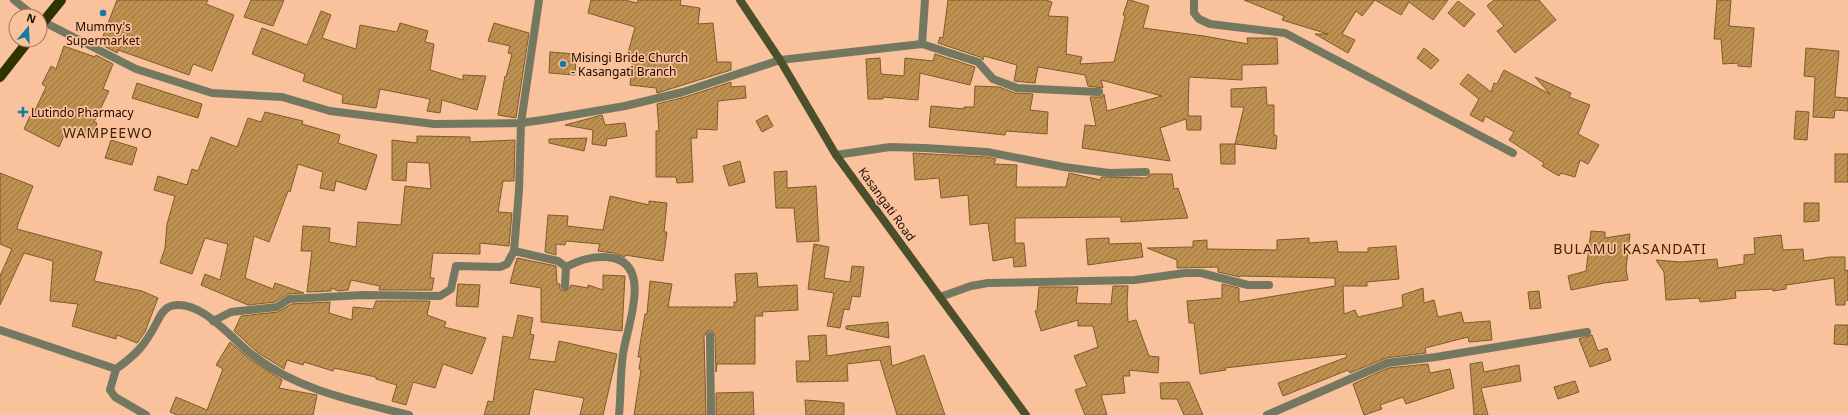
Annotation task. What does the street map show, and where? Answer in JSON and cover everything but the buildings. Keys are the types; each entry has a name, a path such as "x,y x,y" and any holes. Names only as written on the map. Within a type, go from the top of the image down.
{"main road":[{"path":"48,12 61,0"},
{"path":"0,77 23,48"}],"street":[{"path":"14,0 24,8"},
{"path":"213,321 230,312 276,307 289,299 363,295 440,296 451,289 456,266 500,267 507,264 514,251 519,190 521,123 538,0"},
{"name":"Kasangati Road","path":"740,0 780,60 836,155 1026,415"},
{"path":"922,44 925,0"},
{"path":"1194,0 1194,13 1199,19 1210,24 1285,33 1513,153"},
{"path":"48,25 136,69 212,93 282,97 330,111 381,116 434,124 521,123 625,106 676,94 780,60 922,44 978,62 994,78 1017,88 1099,92"},
{"path":"836,155 890,147 925,148 987,152 1064,167 1109,173 1146,172"},
{"path":"514,251 558,261 566,266"},
{"path":"566,266 581,259 605,256 621,260 630,270 635,288 632,318 623,353 619,415"},
{"path":"565,286 566,266"},
{"path":"940,297 971,286 988,283 1135,280 1185,273 1201,273 1248,285 1269,285"},
{"path":"146,415 115,397 110,390 116,368 133,357 145,344 161,314 168,307 178,305 190,307 205,314 253,356 288,378 313,390 409,415"},
{"path":"0,330 116,368"},
{"path":"1267,415 1388,363 1436,357 1587,332"},
{"path":"710,336 711,415"}],"place":[{"name":"Mummy's Supermarket","path":"103,13"},
{"name":"Misingi Bride Church - Kasangati Branch","path":"563,64"},
{"name":"Lutindo Pharmacy","path":"23,112"}],"district":[{"name":"WAMPEEWO","path":"108,132"},
{"name":"BULAMU KASANDATI","path":"1630,248"}]}
